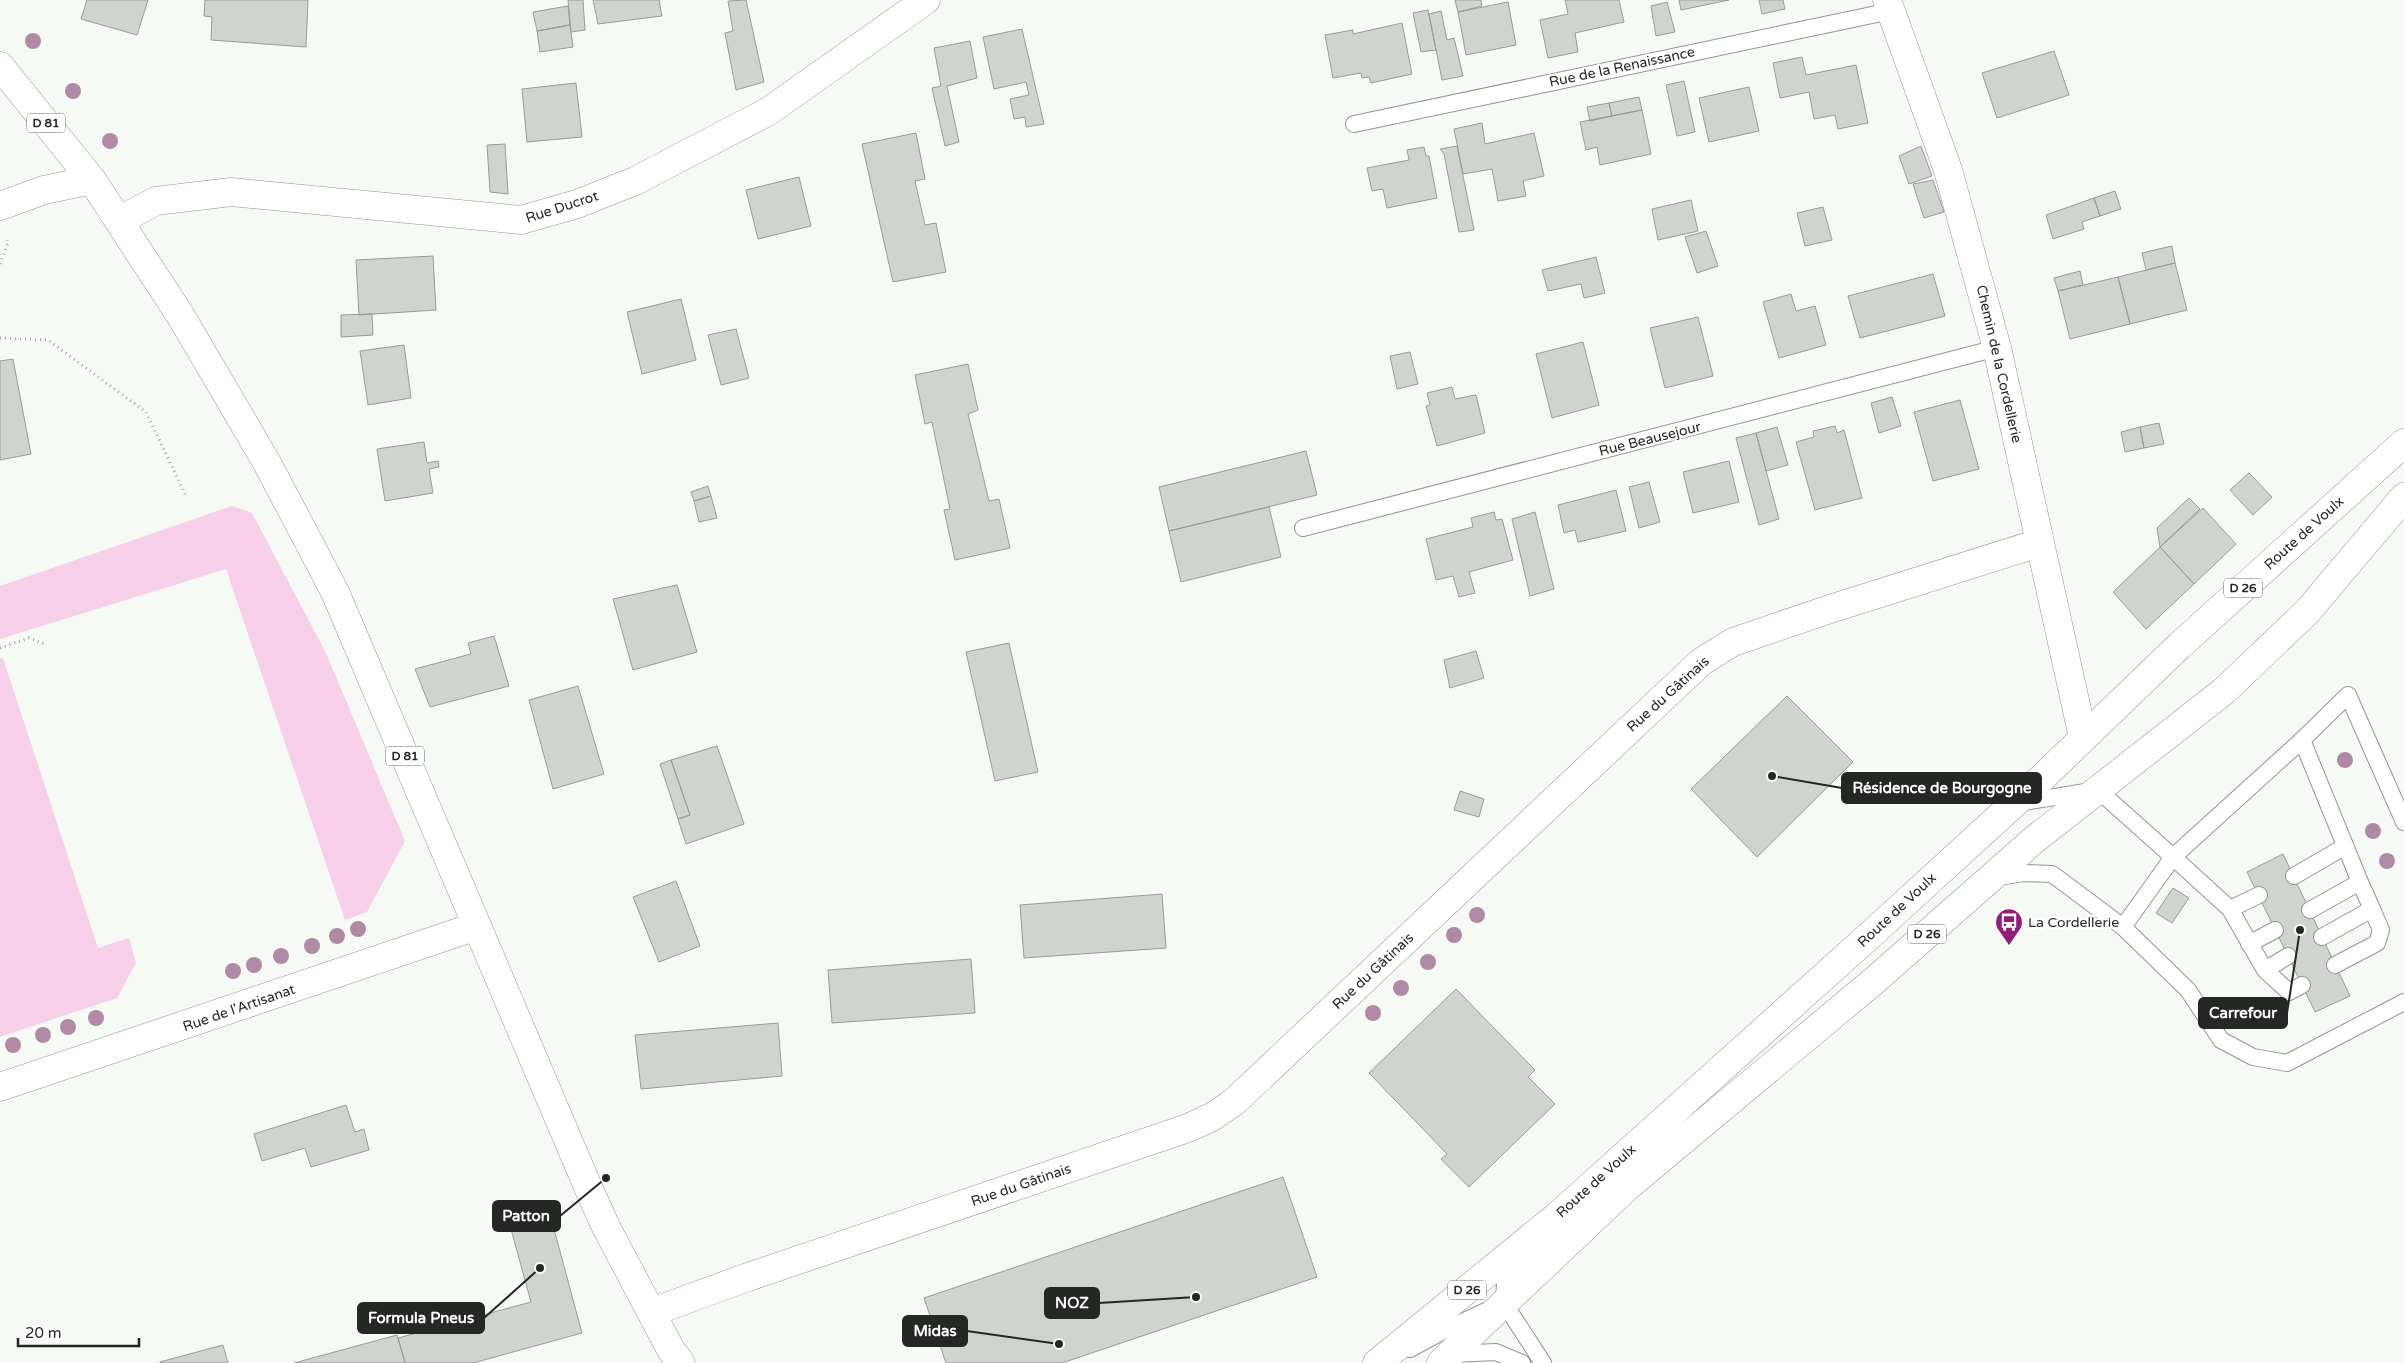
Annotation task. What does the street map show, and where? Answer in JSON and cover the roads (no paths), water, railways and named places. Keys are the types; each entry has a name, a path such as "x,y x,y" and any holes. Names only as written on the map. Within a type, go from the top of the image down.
{"main road":[{"name":"Rue Ducrot","path":"120,220 156,201 231,192 521,220 577,204 635,181 769,111 926,0"},
{"name":"Chemin de la Cordellerie","path":"1889,5 1948,170 1997,348 2083,736"},
{"name":"D 81","path":"0,66 92,180 120,220 182,318 267,463 335,592 606,1227 671,1350 681,1363"},
{"path":"0,206 44,190 92,180"},
{"name":"Route de Voulx","path":"1377,1363 1556,1217 1868,937 2179,646 2404,442"},
{"name":"Route de Voulx","path":"1446,1358 1627,1187 1875,980 2035,839 2224,691 2293,625 2404,498"},
{"name":"Rue du Gâtinais","path":"652,1312 748,1277 1180,1131 1212,1117 1241,1096 1701,662 1741,639 2039,543"},
{"name":"Rue de l'Artisanat","path":"0,1087 477,926"}],"lane":[{"name":"Rue de la Renaissance","path":"1354,124 1889,5"},
{"name":"Rue Beausejour","path":"1303,528 1997,348"},
{"path":"2123,927 2172,857 2302,740 2348,695 2404,822"},
{"path":"2302,740 2344,848 2381,930 2376,943 2335,965"},
{"path":"2012,804 2098,790 2230,909 2265,970 2288,992 2302,985"},
{"path":"2294,876 2344,848"},
{"path":"1990,879 2023,873 2052,874 2123,927 2188,990 2221,1040 2252,1057 2288,1062 2404,1002"},
{"path":"2310,910 2360,882"},
{"path":"2230,909 2259,895"},
{"path":"2322,937 2372,908"},
{"path":"2249,944 2275,930"},
{"path":"2265,970 2288,956"},
{"path":"1542,1363 1504,1303 1505,1282 1548,1240 1556,1217"},
{"path":"1384,1363 1445,1330 1504,1303"},
{"path":"1446,1358 1496,1352 1522,1363"}],"place":[{"name":"Résidence de Bourgogne","path":"1772,776"},
{"name":"Carrefour","path":"2300,930"},
{"name":"La Cordellerie","path":"2009,946"},
{"name":"Patton","path":"606,1178"},
{"name":"Formula Pneus","path":"540,1268"},
{"name":"NOZ","path":"1196,1297"},
{"name":"Midas","path":"1059,1344"}]}
